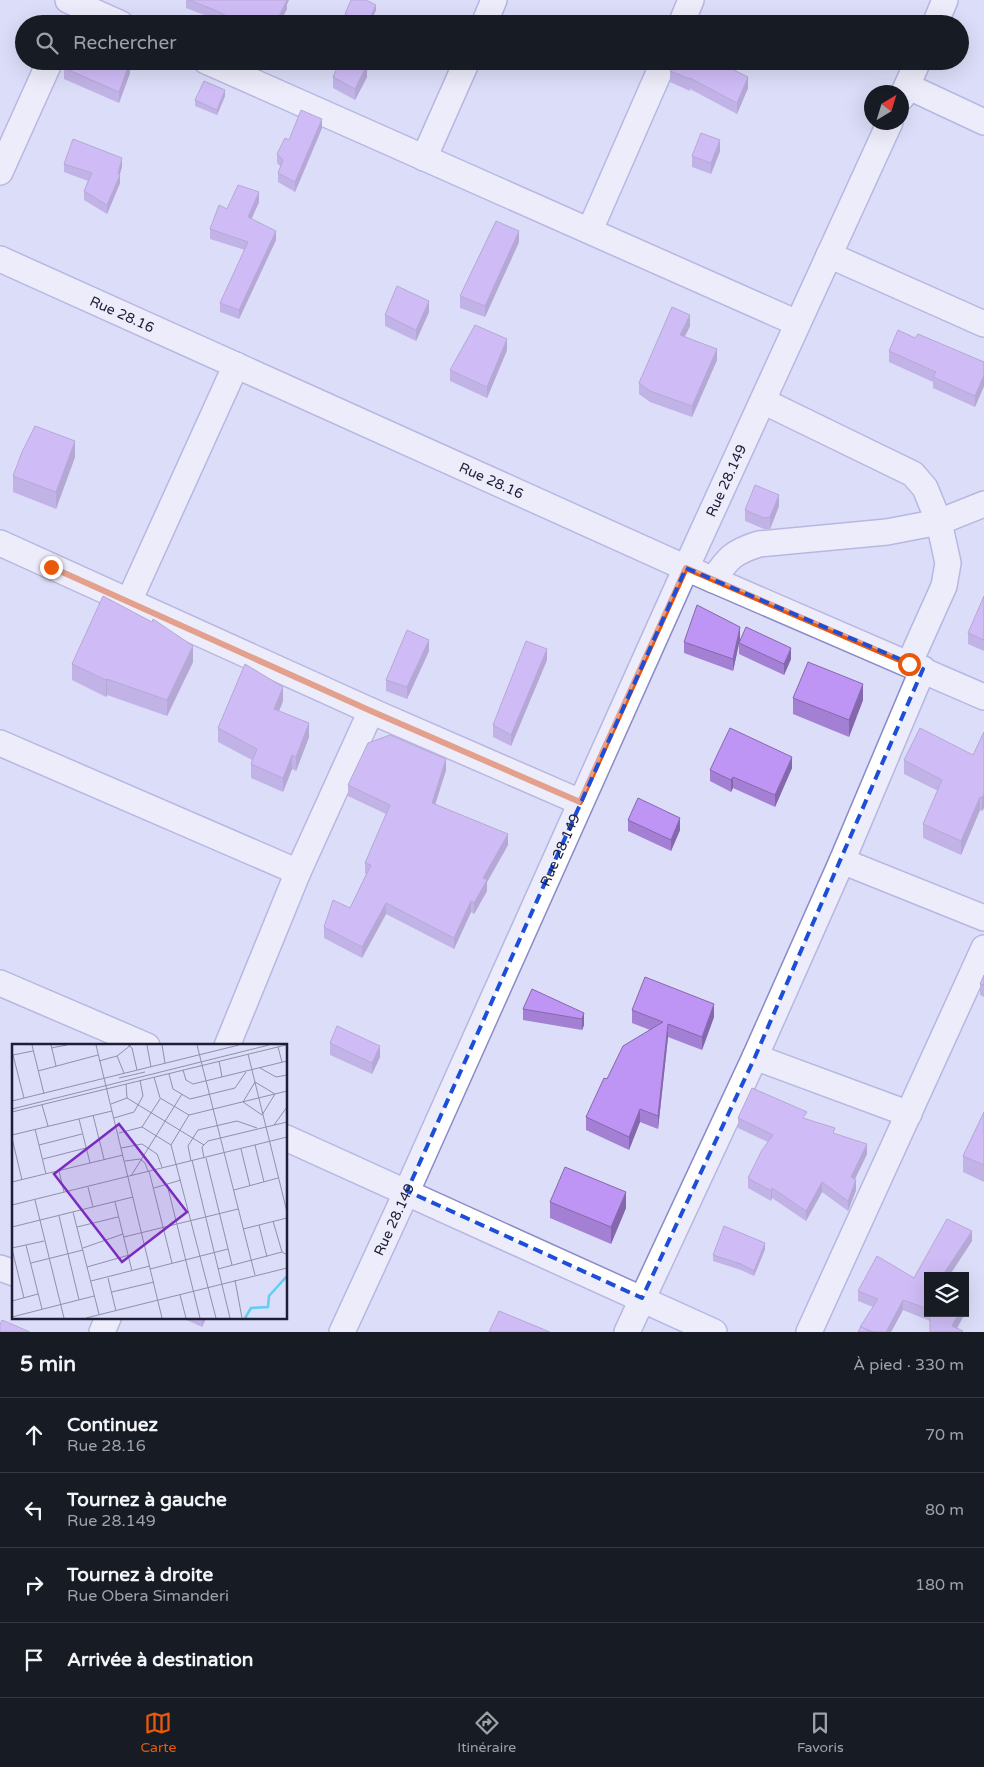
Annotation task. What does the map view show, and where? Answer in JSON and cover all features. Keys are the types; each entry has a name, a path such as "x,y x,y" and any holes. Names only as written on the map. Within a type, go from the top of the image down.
{"street":[{"path":"488,15 494,0"},
{"path":"684,15 691,0"},
{"path":"938,15 945,0"},
{"path":"70,9 91,15"},
{"path":"0,172 46,70"},
{"path":"226,70 797,323"},
{"path":"424,158 463,70"},
{"path":"590,230 660,70"},
{"path":"907,85 914,70"},
{"path":"909,94 984,122"},
{"name":"Rue 28.149","path":"342,1332 407,1191 580,802 886,130"},
{"path":"830,255 984,324"},
{"name":"Rue 28.16","path":"0,259 686,568 984,697"},
{"path":"129,601 236,365"},
{"path":"626,1332 756,1057 842,861 916,666 944,586 948,563 939,522 925,488 913,474 763,401"},
{"path":"713,580 727,560 741,549 759,544 887,532 939,522 984,504"},
{"path":"0,543 371,711 580,802"},
{"path":"228,1044 298,872 371,711"},
{"path":"0,743 298,872"},
{"path":"842,861 984,918"},
{"path":"809,1332 984,948"},
{"path":"0,983 141,1044"},
{"path":"756,1057 909,1114"},
{"path":"288,1139 407,1191 714,1332"},
{"path":"0,1268 12,1272"},
{"path":"102,1332 107,1320"}],"highlighted area":[{"path":"686,568 923,669 755,1057 642,1298 407,1191"}],"building":[{"path":"189,0 287,0 280,15 225,15"},
{"path":"351,0 366,0 376,5 371,15 345,14"},
{"path":"69,70 127,70 119,92"},
{"path":"336,70 364,70 355,89 333,77"},
{"path":"734,70 748,77 737,103 690,78 670,71"},
{"path":"204,81 225,90 217,110 195,100"},
{"path":"301,110 322,119 295,182 278,173 283,160 277,154 285,138 289,140"},
{"path":"701,133 720,140 711,163 692,156"},
{"path":"73,139 122,158 118,174 120,175 107,205 84,191 92,173 64,164"},
{"path":"238,185 259,192 248,217 276,231 239,310 220,303 248,242 210,229 219,205 227,209"},
{"path":"496,221 519,231 485,306 460,296"},
{"path":"397,286 429,301 416,330 385,315"},
{"path":"672,307 690,315 680,335 717,349 692,406 650,391 639,383"},
{"path":"475,325 507,339 487,387 450,370"},
{"path":"898,330 915,338 918,334 984,362 984,375 975,396 933,377 936,372 889,351"},
{"path":"35,426 75,441 56,492 13,476"},
{"path":"755,485 779,495 770,517 764,518 745,510"},
{"path":"103,596 152,622 153,619 193,646 167,700 106,680 72,664"},
{"path":"984,596 984,640 968,633"},
{"path":"697,605 740,627 733,659 684,642"},
{"path":"746,627 791,648 784,664 739,643"},
{"path":"407,630 429,640 407,687 386,680"},
{"path":"526,641 547,649 511,735 493,725"},
{"path":"808,662 863,684 849,720 793,698"},
{"path":"245,664 283,687 274,709 309,723 296,757 292,755 283,778 251,764 257,749 218,728"},
{"path":"730,728 792,757 775,795 733,777 731,780 710,770"},
{"path":"920,728 973,755 984,732 984,794 982,798 980,797 961,841 923,824 942,780 904,760"},
{"path":"390,735 446,759 432,803 508,834 483,878 487,880 474,903 471,901 454,938 386,903 362,947 324,927 333,900 350,908 371,865 365,863 390,805 348,785 368,743"},
{"path":"638,798 680,818 671,840 628,820"},
{"path":"984,975 984,985 980,984"},
{"path":"645,977 714,1004 702,1037 668,1024 658,1116 640,1109 629,1137 586,1117 604,1078 607,1079 623,1046 663,1022 632,1010"},
{"path":"532,989 584,1013 582,1019 523,1009"},
{"path":"337,1026 380,1046 372,1063 330,1043"},
{"path":"752,1088 807,1112 803,1118 835,1128 833,1133 867,1144 851,1177 856,1180 848,1201 822,1182 806,1211 772,1188 771,1191 748,1178 762,1150 773,1135 738,1118"},
{"path":"984,1112 984,1165 963,1156"},
{"path":"565,1167 626,1192 611,1227 550,1202"},
{"path":"947,1219 972,1231 945,1272 924,1272 924,1308 903,1300 886,1332 874,1332 860,1327 878,1299 858,1291 877,1256 914,1278"},
{"path":"724,1226 765,1243 754,1271 741,1264 713,1255"},
{"path":"499,1311 550,1332 489,1332"},
{"path":"930,1317 957,1317 952,1326 963,1331 962,1332 930,1332"},
{"path":"2,1320 30,1332 0,1332"},
{"path":"861,1327 871,1332 858,1332"}],"route":[{"path":"51,567 371,711 580,802 686,568 909,664"}]}
